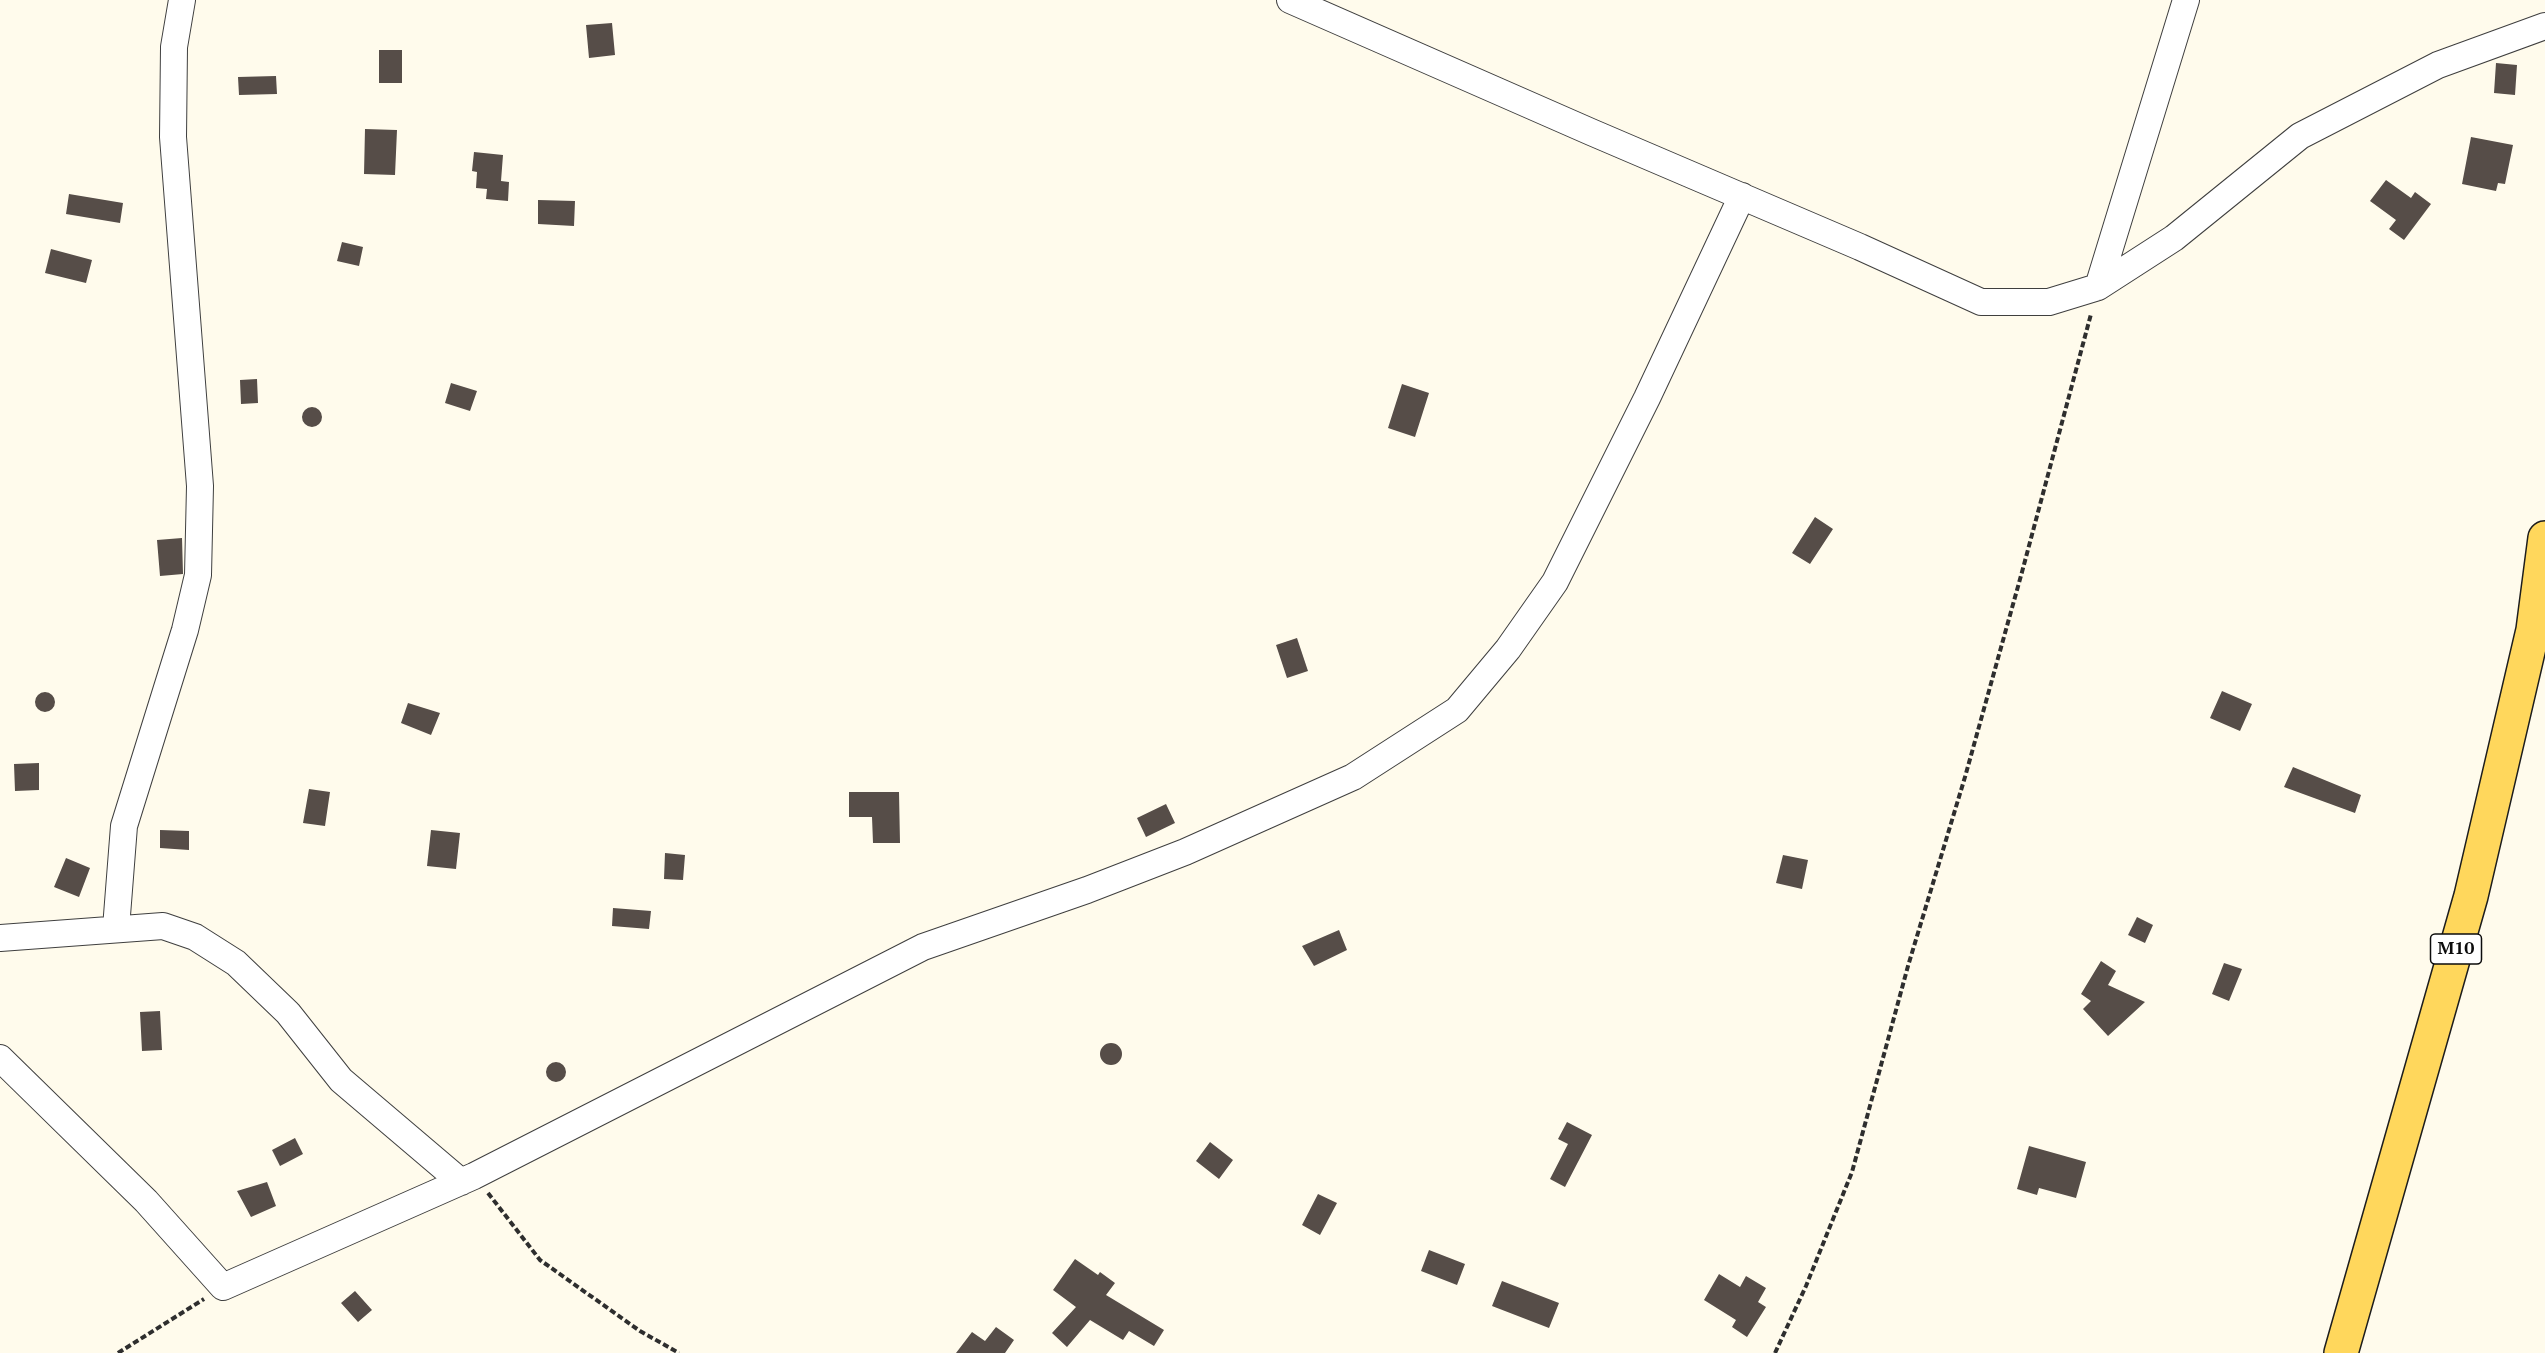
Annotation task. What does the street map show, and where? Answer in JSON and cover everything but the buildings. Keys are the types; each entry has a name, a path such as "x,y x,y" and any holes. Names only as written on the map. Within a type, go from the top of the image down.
{"main road":[{"name":"M10","path":"2341,1353 2471,896 2533,630 2545,538"}],"street":[{"path":"116,928 124,826 185,630 198,575 200,486 173,137 174,47 182,0"},
{"path":"1290,0 1981,302 2049,302 2098,287 2174,238 2300,136 2438,65 2545,26"},
{"path":"2098,287 2186,0"},
{"path":"0,1058 146,1201 223,1287 468,1179 923,947 1087,890 1185,852 1353,777 1457,710 1508,649 1555,582 1647,398 1742,196"},
{"path":"0,938 162,926 195,937 236,963 288,1013 341,1080 468,1179"}],"path":[{"path":"1775,1353 1806,1286 1852,1172 1908,966 1965,777 2098,287"},
{"path":"468,1179 540,1260 640,1331 679,1353"},
{"path":"118,1353 223,1287"}]}
